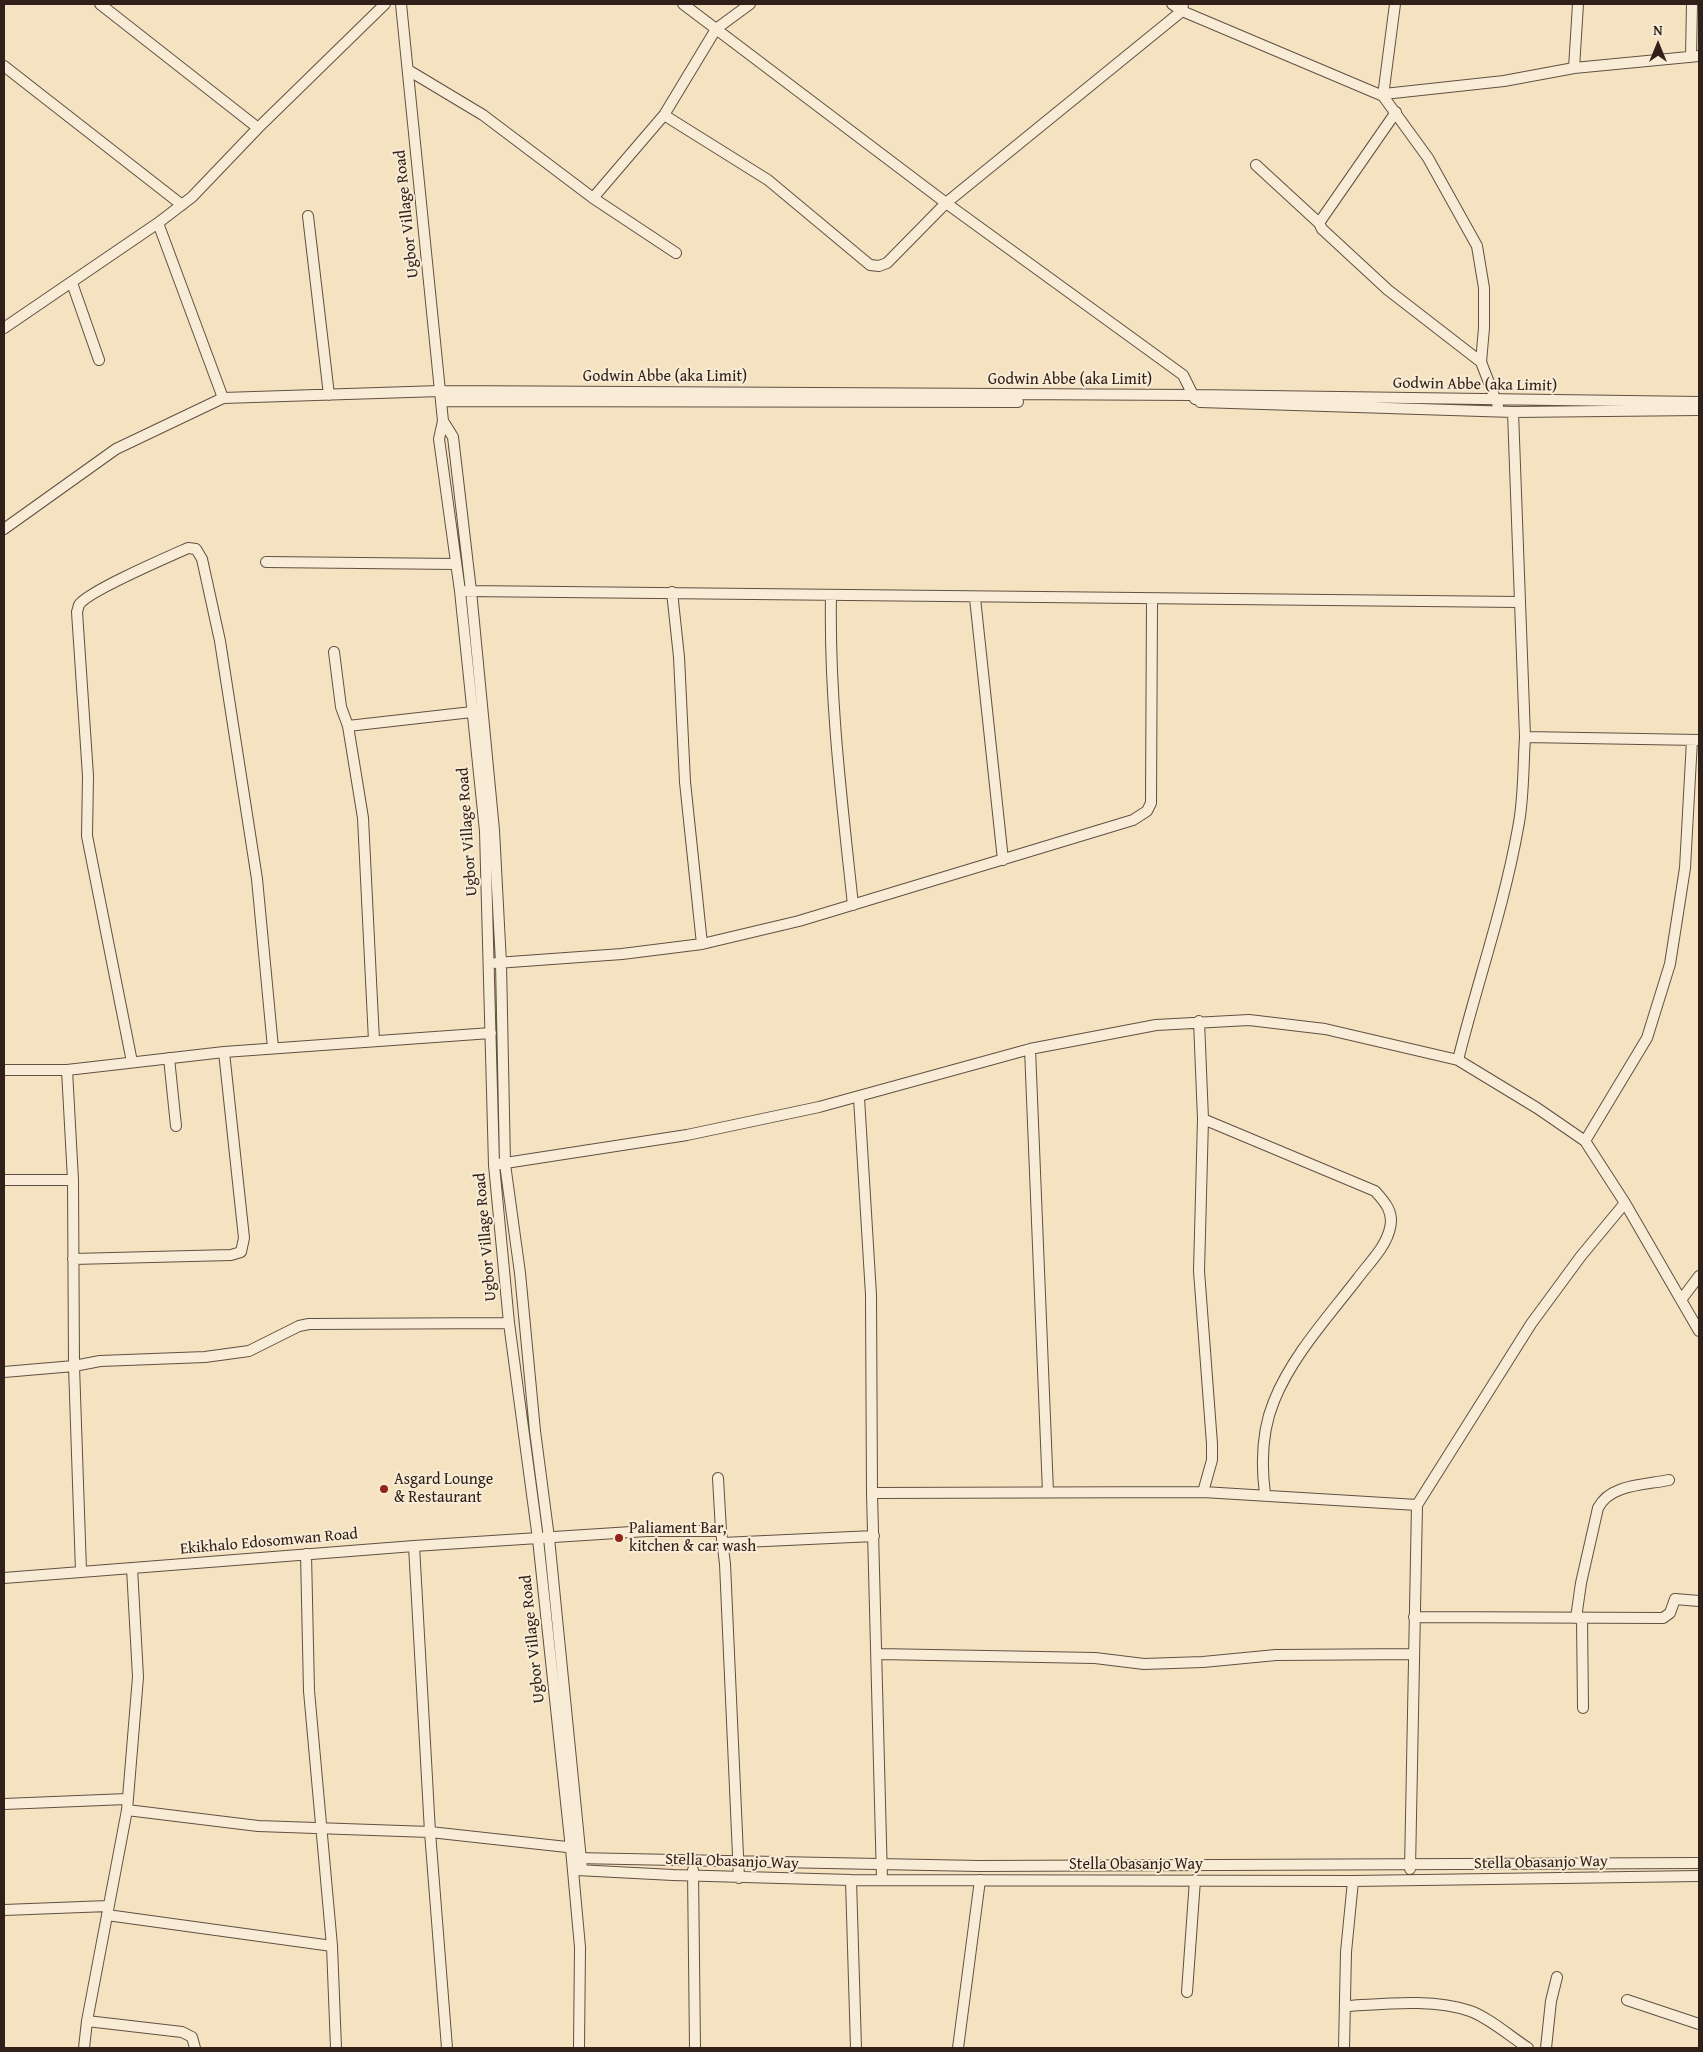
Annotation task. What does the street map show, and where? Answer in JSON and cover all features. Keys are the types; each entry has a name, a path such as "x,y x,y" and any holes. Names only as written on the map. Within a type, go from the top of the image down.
{"street":[{"path":"100,4 258,128"},
{"path":"4,328 182,205 385,4"},
{"name":"Ugbor Village Road","path":"401,4 441,396 443,421 439,439 460,592 485,831 495,964 491,1033 509,1322 538,1539 576,1853"},
{"path":"683,4 946,203 1182,374 1195,399"},
{"path":"593,198 664,115 716,29 750,4"},
{"path":"1172,4 1384,95 1504,81 1574,68 1695,56 1692,4"},
{"path":"1395,4 1384,95 1428,158 1477,246 1484,288 1484,328 1481,362 1500,411"},
{"path":"1574,68 1578,4"},
{"path":"664,115 768,180 870,265 879,266 887,263 946,203 1182,7"},
{"path":"4,66 182,205"},
{"path":"408,70 483,115 593,198 676,253"},
{"path":"1319,223 1396,112"},
{"path":"1256,165 1388,290 1481,362"},
{"path":"308,216 329,395"},
{"path":"4,529 116,449 223,398 158,223"},
{"path":"72,282 99,360"},
{"name":"Godwin Abbe (aka Limit)","path":"223,398 329,395 1699,402"},
{"name":"Godwin Abbe (aka Limit)","path":"1195,399 1514,412 1699,410"},
{"path":"1458,1060 1469,1014 1494,937 1519,826 1525,737 1514,412"},
{"name":"Ugbor Village Road","path":"443,421 452,437 471,592 494,830 499,1164 520,1273 535,1431 549,1538 576,1853 580,1947 579,2048"},
{"path":"132,1062 87,836 88,776 77,612 79,605 84,600 107,586 188,548 196,549 202,559 220,641 257,879 273,1048"},
{"path":"266,562 456,564"},
{"path":"460,592 672,592 975,598 1519,602"},
{"path":"672,592 678,649 685,782 702,944"},
{"path":"831,595 830,642 838,764 853,905"},
{"path":"975,598 1003,860"},
{"path":"495,964 622,954 702,944 853,905 1134,820 1147,811 1151,803 1152,600"},
{"path":"334,652 341,707 348,726 363,818 374,1041"},
{"path":"348,726 472,712"},
{"path":"1525,737 1696,740 1685,868 1670,964 1647,1038 1585,1141"},
{"path":"499,1164 687,1135 860,1098 1030,1050 1156,1025 1199,1021 1249,1020 1325,1029 1458,1060 1537,1108 1585,1141 1625,1203 1699,1331"},
{"path":"1199,1021 1203,1119 1199,1271 1212,1460 1203,1492"},
{"path":"4,1070 67,1070 224,1052 491,1033"},
{"path":"1030,1050 1048,1492"},
{"path":"73,1259 231,1255 241,1252 244,1238 224,1052"},
{"path":"169,1058 176,1126"},
{"path":"67,1070 73,1180 74,1366 81,1571"},
{"path":"860,1098 871,1295 872,1493 878,1654 882,1880"},
{"path":"1203,1119 1375,1191 1384,1200 1391,1217 1386,1242 1289,1371 1275,1399 1268,1417 1265,1440 1262,1470 1265,1494"},
{"path":"4,1180 73,1180"},
{"path":"1410,1879 1417,1504 1531,1324 1581,1256 1625,1203"},
{"path":"1681,1300 1699,1276"},
{"path":"4,1372 74,1366 100,1360 205,1357 250,1351 299,1326 309,1324 509,1322"},
{"path":"718,1478 740,1878"},
{"path":"1583,1708 1579,1618 1581,1583 1598,1508 1602,1500 1614,1491 1669,1480"},
{"path":"872,1493 1203,1492 1417,1504"},
{"name":"Ekikhalo Edosomwan Road","path":"4,1578 414,1546 647,1531 721,1531"},
{"path":"722,1543 874,1536"},
{"path":"414,1546 430,1832 447,2048"},
{"path":"306,1554 310,1691 332,1946 336,2048"},
{"path":"84,2048 87,2021 127,1810 138,1677 132,1568"},
{"path":"1414,1617 1663,1618 1670,1613 1675,1599 1699,1601"},
{"path":"878,1654 1095,1658 1144,1664 1203,1662 1276,1655 1413,1654"},
{"path":"4,1804 127,1799"},
{"path":"127,1810 258,1826 430,1832 576,1853 693,1861 882,1864 1699,1863"},
{"path":"693,1861 695,2048"},
{"name":"Stella Obasanjo Way","path":"577,1870 740,1878 851,1880 1353,1881 1699,1876"},
{"path":"851,1880 856,2048"},
{"path":"958,2048 980,1880"},
{"path":"1187,1992 1195,1880"},
{"path":"1344,2048 1346,1952 1353,1881"},
{"path":"4,1910 108,1911 332,1946"},
{"path":"1546,2048 1551,2001 1557,1977"},
{"path":"1627,2000 1699,2024"},
{"path":"1344,2006 1400,2003 1452,2006 1472,2011 1528,2048"},
{"path":"87,2021 182,2032 192,2037 195,2048"}],"place":[{"name":"Asgard Lounge & Restaurant","path":"384,1489"},
{"name":"Paliament Bar, kitchen & car wash","path":"619,1538"}]}
